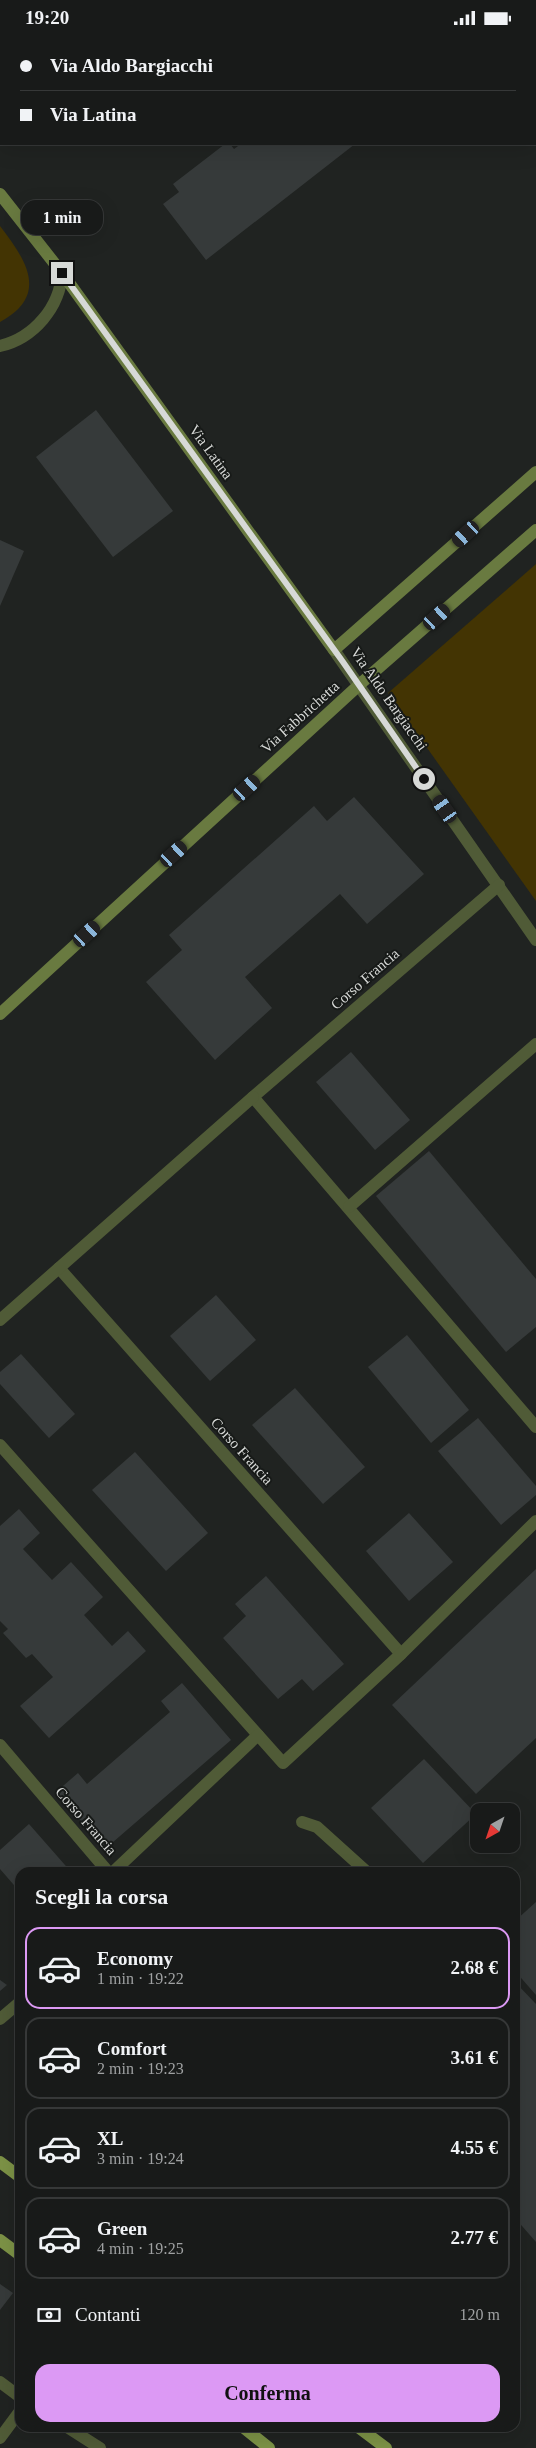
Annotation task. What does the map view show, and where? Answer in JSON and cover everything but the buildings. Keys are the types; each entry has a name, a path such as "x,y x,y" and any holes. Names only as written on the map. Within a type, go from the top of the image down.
{"main road":[{"path":"0,2162 15,2171"},
{"path":"0,2240 15,2251"},
{"path":"248,2432 268,2448"},
{"path":"365,2432 386,2448"}],"street":[{"name":"Via Latina","path":"0,194 62,273 334,650"},
{"path":"0,346 25,335 41,322 54,305 61,290 62,273"},
{"path":"334,650 536,472"},
{"name":"Via Fabbrichetta","path":"0,1013 359,685 536,530"},
{"name":"Via Aldo Bargiacchi","path":"334,650 536,940"},
{"name":"Corso Francia","path":"0,1320 253,1097 499,885"},
{"path":"349,1207 536,1044"},
{"path":"253,1097 536,1427"},
{"name":"Corso Francia","path":"59,1268 401,1654"},
{"path":"0,1445 283,1763 401,1654 536,1521"},
{"name":"Corso Francia","path":"116,1867 258,1735"},
{"name":"Corso Francia","path":"0,1745 105,1867"},
{"path":"302,1822 317,1827 361,1867"},
{"path":"0,2019 15,2006"},
{"path":"0,2382 15,2393"},
{"path":"0,2438 15,2418"},
{"path":"75,2432 100,2448"}],"shaded area":[{"path":"0,226 25,264 29,289 25,300 15,312 0,322"},
{"path":"536,564 536,901 388,693"}],"route":[{"path":"62,273 343,662 424,779"}]}
